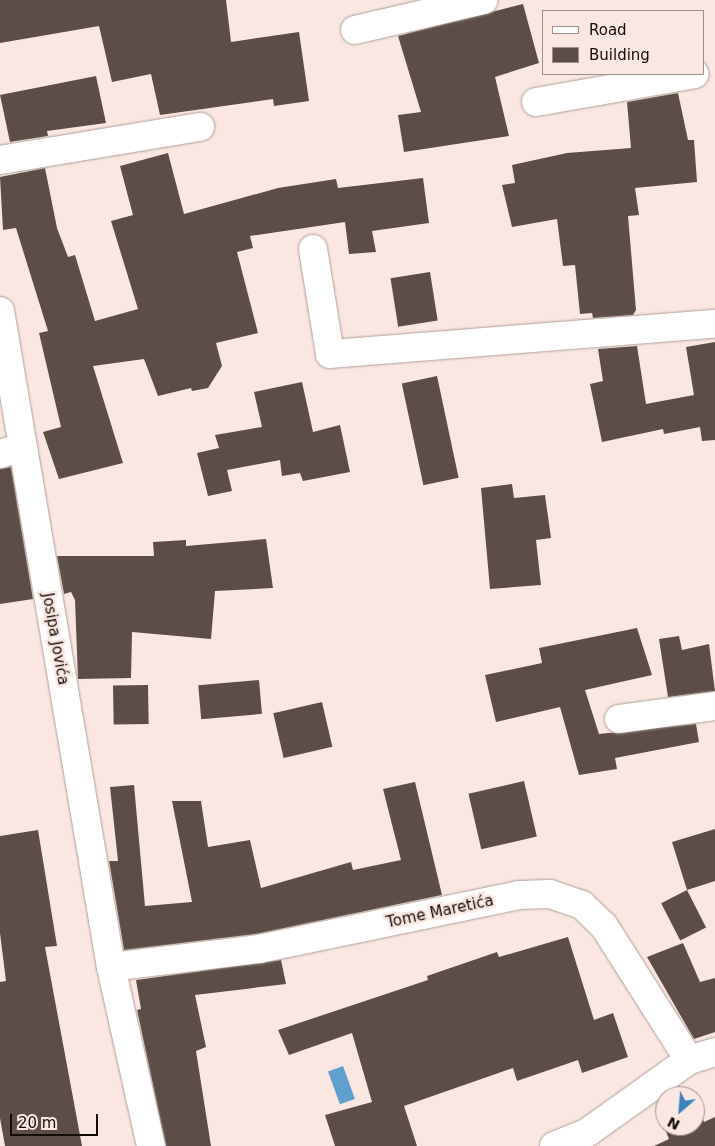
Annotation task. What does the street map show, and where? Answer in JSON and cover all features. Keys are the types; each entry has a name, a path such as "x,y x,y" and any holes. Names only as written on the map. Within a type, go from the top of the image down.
{"street":[{"path":"355,30 484,0"},
{"path":"536,102 689,75"},
{"path":"0,160 200,127"},
{"path":"313,249 330,354 715,324"},
{"name":"Josipa Jovića","path":"0,311 11,450 112,967 150,1146"},
{"path":"619,719 715,706"},
{"name":"Tome Maretića","path":"112,967 259,949 519,895 550,894 582,905 604,926 689,1060"},
{"path":"554,1146 588,1132 689,1060 715,1052"}],"water":[{"path":"343,1066 355,1099 340,1104 328,1071"}],"building":[{"path":"0,0 226,0 231,42 299,32 309,101 274,106 273,99 160,115 151,74 112,82 99,26 0,43"},
{"path":"523,4 539,63 495,77 509,136 404,152 398,115 421,112 398,36"},
{"path":"96,76 106,123 47,131 48,136 10,142 0,95"},
{"path":"678,93 688,140 694,140 697,182 635,188 639,215 628,216 636,310 633,315 593,318 592,313 580,314 575,265 563,266 557,219 512,227 502,185 515,183 512,165 567,153 631,148 627,102"},
{"path":"168,153 184,214 278,188 336,179 338,188 423,178 429,223 372,231 376,252 349,254 345,222 250,236 253,248 237,252 258,333 216,343 222,366 208,388 192,391 191,388 158,396 144,359 93,366 123,463 59,479 43,432 61,427 39,333 48,331 16,228 3,230 0,177 45,168 57,228 68,257 75,255 95,321 138,309 111,221 133,215 120,166"},
{"path":"430,272 438,320 398,327 390,278"},
{"path":"715,342 715,440 702,441 700,427 664,434 663,429 602,442 590,384 603,381 598,349 637,346 646,404 694,395 686,347"},
{"path":"437,376 459,478 423,485 402,383"},
{"path":"302,382 313,432 340,425 350,472 303,481 300,473 282,476 280,460 227,470 232,491 208,496 197,453 219,448 215,435 262,427 254,392"},
{"path":"11,467 33,599 0,604 0,469"},
{"path":"512,484 514,498 545,495 551,538 536,540 541,585 490,589 481,488"},
{"path":"266,539 273,588 215,591 211,639 132,632 131,678 78,679 75,600 71,592 64,594 57,556 154,556 153,542 186,540 186,546"},
{"path":"637,628 652,675 585,690 599,734 696,724 699,742 615,758 617,769 579,775 560,707 496,722 485,675 542,663 539,648"},
{"path":"679,636 682,650 709,644 715,691 668,697 659,639"},
{"path":"259,680 262,714 201,719 198,685"},
{"path":"148,685 149,724 114,725 113,686"},
{"path":"322,702 332,747 284,758 273,713"},
{"path":"524,781 537,837 481,849 468,794"},
{"path":"415,782 442,895 256,934 124,950 109,861 118,861 110,787 134,785 145,906 192,902 172,801 201,801 208,847 250,840 261,888 351,862 353,870 401,860 383,789"},
{"path":"715,829 715,881 687,890 672,842"},
{"path":"38,830 57,946 45,947 82,1146 5,1146 0,1118 0,982 6,981 0,933 0,836"},
{"path":"687,890 706,927 680,941 661,903"},
{"path":"568,937 594,1020 613,1013 628,1057 582,1073 578,1060 517,1081 513,1068 404,1106 417,1146 335,1146 325,1115 372,1102 352,1033 289,1055 278,1030 428,980 427,976 497,952 499,957"},
{"path":"683,943 700,982 715,978 715,1032 694,1039 647,957"},
{"path":"281,960 286,984 195,995 206,1047 196,1051 211,1146 166,1146 137,1010 141,1009 136,980"},
{"path":"715,1117 715,1146 654,1146 669,1139 668,1136 705,1136 705,1122"}]}
